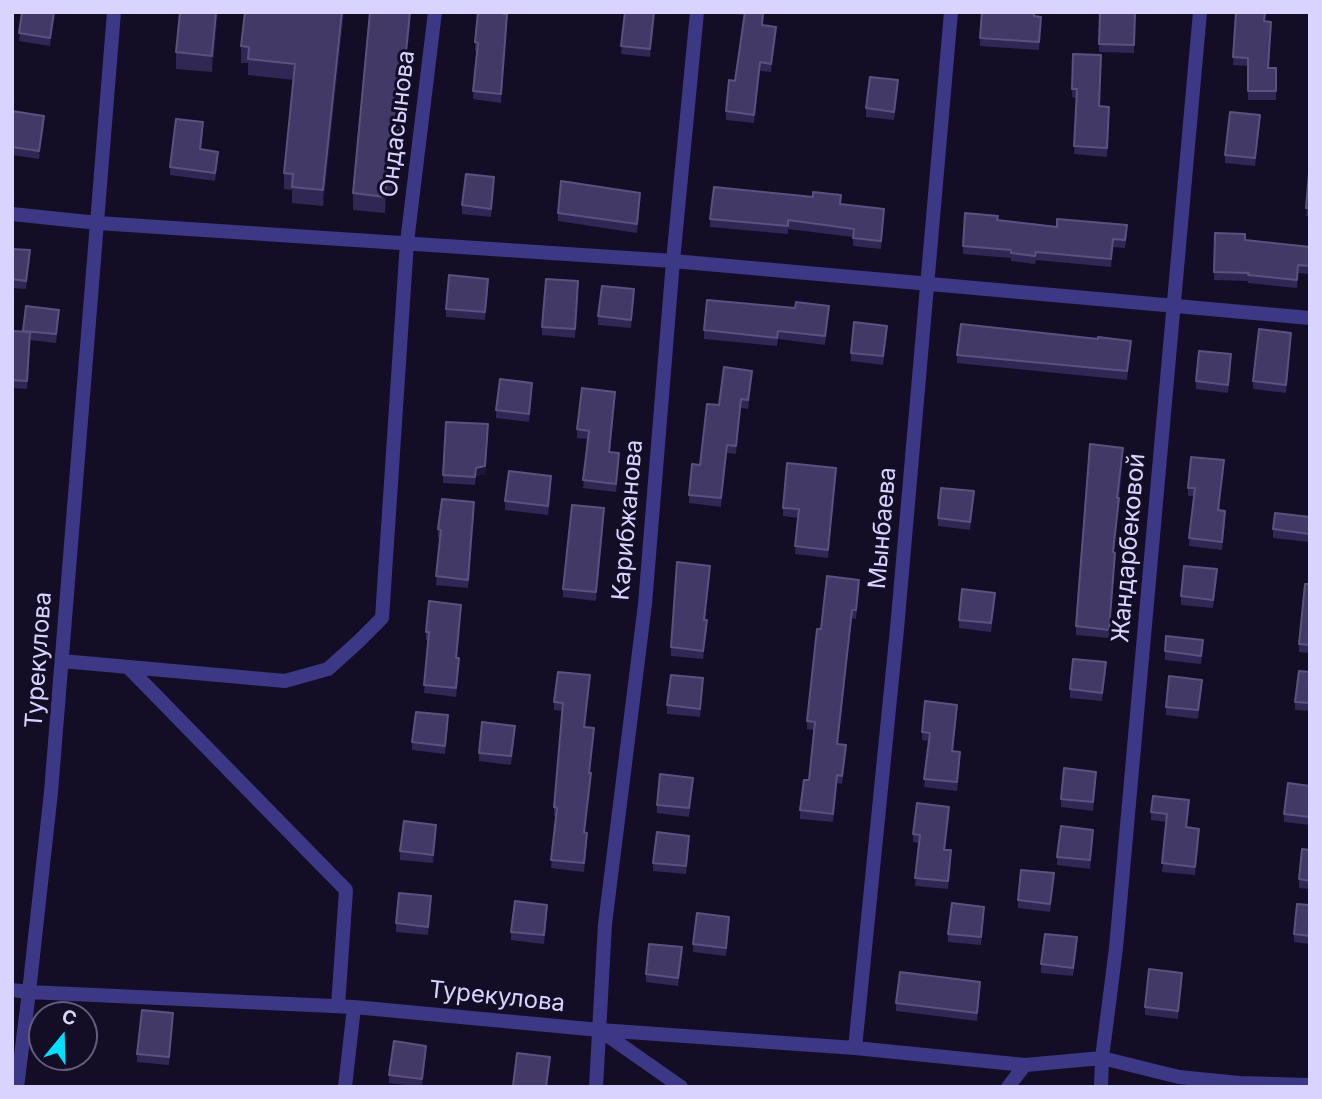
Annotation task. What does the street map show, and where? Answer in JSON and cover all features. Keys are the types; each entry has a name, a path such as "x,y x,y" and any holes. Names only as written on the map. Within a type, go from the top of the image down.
{"street":[{"name":"Турекулова","path":"114,12 51,792 29,992 354,1007 600,1030 855,1048 1025,1065 1102,1058 1179,1077 1239,1083 1310,1085"},
{"name":"Ондасынова","path":"62,661 285,681 328,668 382,618 407,242 435,12"},
{"name":"Карибжанова","path":"596,1087 605,924 645,604 673,261 697,12"},
{"name":"Мынбаева","path":"855,1048 929,283 951,12"},
{"name":"Жандарбековой","path":"1101,1087 1102,1058 1116,948 1200,12"},
{"path":"12,214 98,223 673,261 1310,318"},
{"path":"128,667 346,890 338,1006"},
{"path":"12,990 29,992 17,1087"},
{"path":"345,1087 354,1007"},
{"path":"600,1030 681,1087"},
{"path":"1008,1087 1025,1065"}],"building":[{"path":"22,12 54,12 50,38 19,33"},
{"path":"180,12 216,12 212,56 176,52"},
{"path":"245,12 342,12 323,190 292,187 293,174 284,173 295,64 248,59 249,47 241,46"},
{"path":"370,12 410,12 393,182 386,182 385,197 353,193"},
{"path":"478,12 507,14 501,94 473,91"},
{"path":"625,12 654,12 650,49 621,46"},
{"path":"745,12 763,12 762,25 776,27 771,64 760,62 754,115 726,111 729,80 735,81"},
{"path":"982,12 1034,12 1034,16 1041,17 1039,42 980,38"},
{"path":"1100,12 1135,12 1134,45 1099,44"},
{"path":"1236,12 1265,12 1264,21 1271,22 1268,68 1276,68 1276,91 1248,91 1248,58 1233,57"},
{"path":"1073,54 1101,55 1099,106 1109,107 1107,148 1074,146 1077,89 1072,89"},
{"path":"870,77 898,80 894,112 866,108"},
{"path":"12,111 44,116 39,151 12,147"},
{"path":"1230,112 1260,115 1255,158 1225,155"},
{"path":"176,119 203,122 200,149 218,152 215,173 170,167"},
{"path":"1309,173 1310,208 1306,208"},
{"path":"466,174 494,177 491,209 462,205"},
{"path":"561,181 640,193 637,224 558,213"},
{"path":"714,187 813,197 813,192 841,195 840,204 884,209 881,241 853,238 854,229 788,220 788,226 710,219"},
{"path":"965,213 998,216 997,220 1057,227 1057,219 1127,225 1125,240 1113,239 1111,259 1036,252 1035,256 1011,253 1011,250 963,246"},
{"path":"1215,233 1245,234 1245,240 1310,247 1310,266 1298,265 1297,280 1248,275 1249,273 1214,272"},
{"path":"12,249 30,250 26,281 12,279"},
{"path":"449,275 488,279 485,312 446,309"},
{"path":"546,279 578,281 575,329 542,327"},
{"path":"602,286 634,289 631,320 598,316"},
{"path":"707,300 795,308 796,302 829,306 825,336 778,331 777,338 704,330"},
{"path":"26,306 59,310 56,334 23,331"},
{"path":"854,322 887,326 883,356 851,353"},
{"path":"961,324 1131,341 1127,371 957,355"},
{"path":"1259,329 1291,333 1286,385 1253,381"},
{"path":"12,331 30,332 27,381 12,380"},
{"path":"1199,351 1231,354 1228,385 1196,381"},
{"path":"724,367 752,371 748,400 741,399 736,446 727,445 721,498 689,495 692,464 700,465 707,404 719,405"},
{"path":"500,379 532,383 529,414 496,410"},
{"path":"582,388 615,392 609,452 619,453 616,484 583,480 589,431 577,429"},
{"path":"446,422 488,424 485,466 476,468 475,477 443,475"},
{"path":"1090,444 1123,448 1117,498 1109,630 1076,626"},
{"path":"1191,457 1224,460 1218,510 1225,511 1222,542 1189,538 1195,488 1188,488"},
{"path":"787,463 836,468 828,550 795,546 799,509 783,508"},
{"path":"509,471 551,476 548,506 505,501"},
{"path":"941,488 974,491 970,522 938,518"},
{"path":"442,499 474,502 468,580 436,576"},
{"path":"572,505 604,508 596,592 563,589"},
{"path":"1275,513 1310,517 1309,534 1273,529"},
{"path":"677,562 710,566 703,651 671,647"},
{"path":"1184,566 1217,569 1213,600 1181,596"},
{"path":"827,576 859,580 856,610 852,610 837,744 846,745 842,776 837,775 833,814 800,810 804,780 809,780 815,722 807,721 817,629 821,629"},
{"path":"1305,584 1310,584 1310,645 1299,644"},
{"path":"962,589 995,593 991,623 959,620"},
{"path":"429,601 461,605 456,688 424,685"},
{"path":"1166,636 1203,640 1201,656 1165,651"},
{"path":"1073,659 1106,662 1102,693 1070,689"},
{"path":"1299,671 1310,672 1310,703 1295,702"},
{"path":"558,672 590,675 584,727 594,728 584,832 587,833 584,863 551,860 563,703 554,702"},
{"path":"671,675 703,678 700,709 667,705"},
{"path":"1169,676 1202,680 1198,710 1166,707"},
{"path":"925,701 957,705 952,751 960,752 957,782 924,779 930,733 922,732"},
{"path":"416,712 448,715 445,746 412,742"},
{"path":"482,722 515,726 511,756 479,753"},
{"path":"1064,768 1096,772 1093,802 1061,799"},
{"path":"660,774 693,778 689,808 657,805"},
{"path":"1288,783 1310,786 1310,817 1284,814"},
{"path":"1153,796 1189,800 1186,827 1199,829 1195,867 1162,863 1167,814 1151,812"},
{"path":"917,803 949,807 944,850 951,850 948,881 915,878 920,835 913,834"},
{"path":"404,821 436,825 433,855 400,851"},
{"path":"1061,826 1093,830 1090,860 1057,857"},
{"path":"657,832 689,836 686,866 653,863"},
{"path":"1302,849 1310,850 1310,881 1299,879"},
{"path":"1021,870 1054,873 1050,904 1018,900"},
{"path":"399,893 431,896 428,927 396,923"},
{"path":"515,901 547,905 544,935 511,932"},
{"path":"952,903 984,907 981,937 948,934"},
{"path":"1297,904 1310,905 1310,936 1294,934"},
{"path":"697,913 729,917 726,948 693,944"},
{"path":"1045,934 1077,937 1073,968 1041,964"},
{"path":"649,944 682,947 678,978 646,974"},
{"path":"1149,969 1182,973 1178,1011 1145,1007"},
{"path":"900,972 980,982 977,1013 896,1003"},
{"path":"142,1010 173,1013 169,1057 137,1054"},
{"path":"394,1041 426,1046 422,1079 389,1075"},
{"path":"517,1053 550,1057 546,1087 513,1086"}]}
